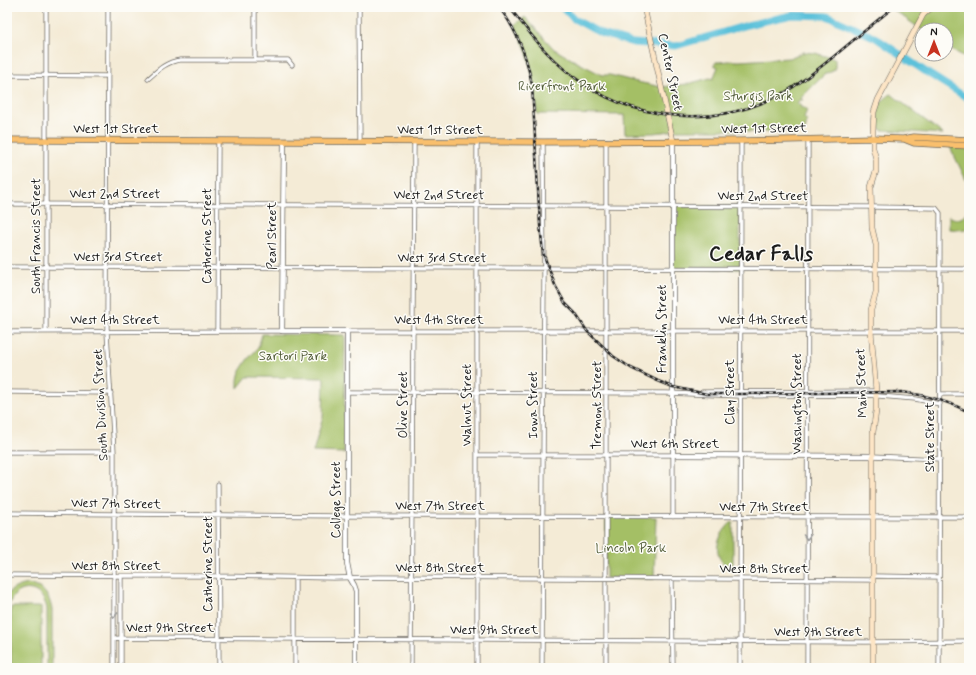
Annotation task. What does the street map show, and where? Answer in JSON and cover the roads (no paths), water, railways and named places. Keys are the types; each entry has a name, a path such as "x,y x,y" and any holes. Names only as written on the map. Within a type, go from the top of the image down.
{"main road":[{"name":"Center Street","path":"644,7 673,141"},
{"name":"Main Street","path":"873,668 873,432 876,411 876,393 871,331 871,310 876,292 876,245 872,228 872,187 876,170 876,158 873,148 874,112 878,100 923,15 932,7"},
{"name":"West 1st Street","path":"7,140 543,142 741,141 873,138 903,139 914,143 948,142"},
{"path":"948,142 969,140"},
{"path":"948,142 969,146"}],"street":[{"name":"South Francis Street","path":"46,7 46,332"},
{"name":"South Division Street","path":"108,7 107,332 114,452 114,668"},
{"path":"255,7 255,60"},
{"path":"359,7 360,142"},
{"path":"148,79 160,68 169,62 174,61 288,60 292,65"},
{"path":"7,75 108,76"},
{"name":"Washington Street","path":"807,668 808,139"},
{"name":"Catherine Street","path":"217,331 218,141"},
{"name":"Pearl Street","path":"282,331 284,141"},
{"name":"Olive Street","path":"411,668 414,141"},
{"name":"Walnut Street","path":"477,141 477,668"},
{"name":"Tremont Street","path":"606,141 606,668"},
{"name":"Franklin Street","path":"673,141 673,517"},
{"name":"Clay Street","path":"740,668 741,141"},
{"name":"Iowa Street","path":"542,668 543,142"},
{"name":"West 2nd Street","path":"7,204 807,206 936,208"},
{"name":"State Street","path":"936,208 940,213 939,668"},
{"name":"West 3rd Street","path":"7,267 969,269"},
{"name":"College Street","path":"347,331 347,563 350,578 356,591 356,668"},
{"name":"West 4th Street","path":"7,332 969,331"},
{"path":"7,392 110,393"},
{"path":"347,392 740,394 876,393 940,404"},
{"path":"940,394 969,394"},
{"path":"7,452 114,452"},
{"name":"West 6th Street","path":"477,455 873,456"},
{"path":"873,456 940,459"},
{"name":"Catherine Street","path":"218,484 218,668"},
{"name":"West 7th Street","path":"7,513 477,517 969,517"},
{"name":"West 8th Street","path":"7,575 807,580 939,577"},
{"path":"121,576 121,668"},
{"path":"295,578 295,668"},
{"path":"672,579 672,668"},
{"name":"West 9th Street","path":"114,638 807,642 969,641"}],"waterway":[{"path":"562,7 574,19 602,34 633,43 676,46 747,25 792,15 827,16 876,38 969,99"}],"railway":[{"path":"499,7 516,34 524,54 532,85 543,253 555,285 565,303 575,313 587,331 613,356 631,368 658,381 673,387 707,394 902,392 937,399 969,412"},
{"path":"509,7 561,67 594,90 620,103 647,111 676,116 704,116 733,112 760,103 787,91 819,68 894,7"}],"district":[{"name":"Cedar Falls","path":"761,254"}],"park label":[{"name":"Riverfront Park","path":"562,86"},
{"name":"Sturgis Park","path":"758,96"},
{"name":"Sartori Park","path":"293,356"},
{"name":"Lincoln Park","path":"631,548"}]}
